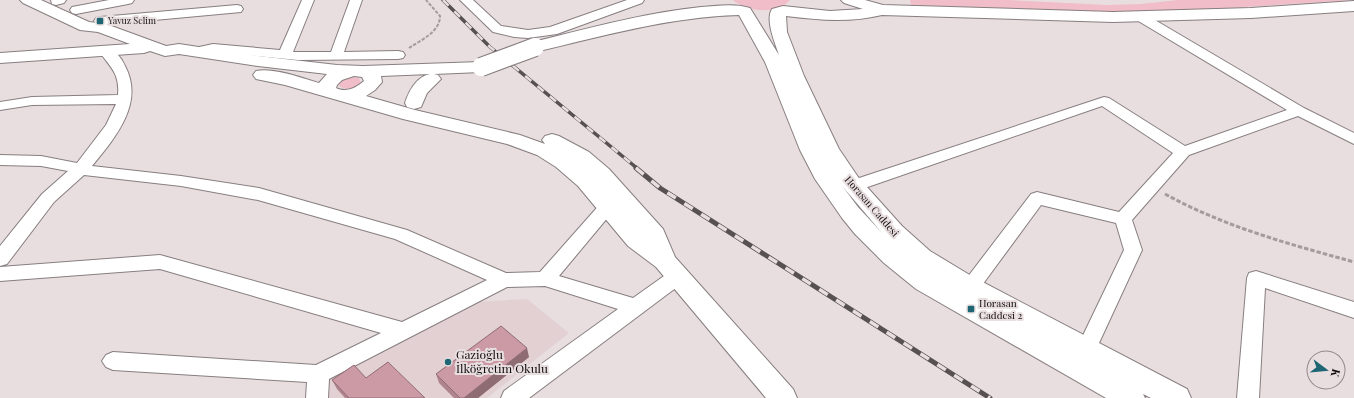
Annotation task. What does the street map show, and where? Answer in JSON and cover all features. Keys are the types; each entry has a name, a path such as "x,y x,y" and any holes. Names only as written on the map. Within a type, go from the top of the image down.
{"street":[{"path":"28,0 86,27 100,24 237,9"},
{"path":"56,0 100,24 159,49 166,57 288,80 410,115 498,135 537,148 554,156 586,181 636,240 671,268 781,397"},
{"path":"76,10 128,0"},
{"path":"285,56 308,0"},
{"path":"336,56 356,0"},
{"path":"466,0 497,29 514,33 528,34 547,32 638,0"},
{"path":"363,79 358,93 337,94 328,90 328,83 336,76 419,82 481,67 576,33 684,0"},
{"path":"849,0 882,10"},
{"path":"535,48 668,15 737,7 760,13 784,13 790,24 834,16 855,15 882,10 1139,16 1251,13 1354,6"},
{"name":"Horasan Caddesi","path":"737,7 755,26 781,78 815,160 846,207 882,248 906,269 924,282 1130,398"},
{"name":"Horasan Caddesi","path":"784,13 795,76 838,165 853,186 884,222 905,243 942,271 970,287 1177,398"},
{"path":"1139,16 1299,111 1354,139"},
{"path":"195,52 213,48 285,56 398,55"},
{"path":"0,58 106,51 179,49 363,79 481,67"},
{"path":"0,259 56,190 80,170 114,126 125,99 126,88 123,71 113,57 106,51"},
{"path":"363,79 414,103 445,113 532,132 570,149 602,174 655,235 671,268"},
{"path":"414,103 418,91 432,79"},
{"path":"0,106 46,100 125,99"},
{"path":"853,186 1104,101 1183,152"},
{"path":"1123,219 1183,152 1299,111"},
{"path":"0,160 41,161 80,170 208,185 282,200 401,234 504,280 545,279 636,307"},
{"path":"970,287 1037,198 1123,219"},
{"path":"545,279 608,206"},
{"path":"1086,350 1132,250 1123,219"},
{"path":"0,274 160,262 404,331"},
{"path":"512,398 636,307 671,268"},
{"path":"1248,398 1256,278 1354,310"},
{"path":"112,361 318,374 504,280"},
{"path":"317,398 318,374"}],"path":[{"path":"398,55 432,32 440,23 440,16 426,0"},
{"path":"1152,187 1171,198 1213,217 1290,244 1354,262"}],"shaded area":[{"path":"733,0 790,0 785,5 778,8 762,10 746,7"},
{"path":"910,0 1008,0 1107,5 1141,4 1178,0 1354,0 1228,8 1119,12 911,5"},
{"path":"350,77 359,78 361,83 357,87 351,89 339,86 341,81"},
{"name":"Gazioğlu İlköğretim Okulu","path":"527,299 569,333 487,398 306,398 309,390 475,302"}],"building":[{"path":"501,326 527,348 464,398 460,398 436,374"},
{"path":"388,362 425,398 349,398 332,380 354,365 366,378"}],"railway":[{"path":"443,0 490,47 638,169"},
{"path":"636,168 660,188 990,398"}],"place":[{"name":"Yavuz Selim","path":"100,21"},
{"name":"Horasan Caddesi 2","path":"971,309"},
{"name":"Gazioğlu İlköğretim Okulu","path":"448,362"}]}
